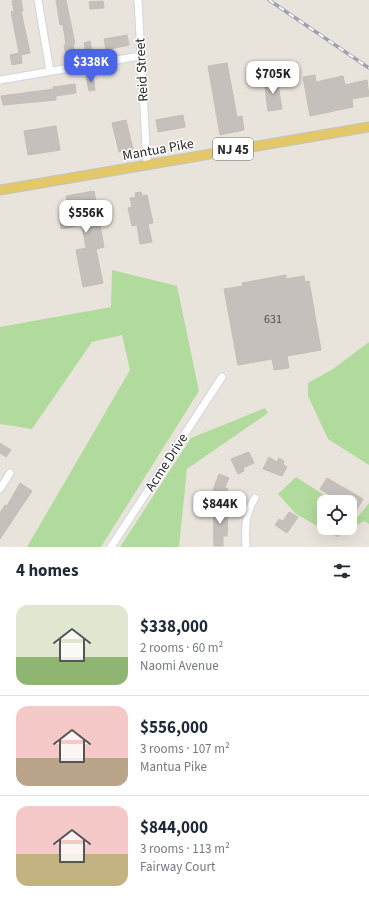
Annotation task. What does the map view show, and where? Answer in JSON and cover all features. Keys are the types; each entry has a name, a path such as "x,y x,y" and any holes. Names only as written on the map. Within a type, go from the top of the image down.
{"main road":[{"name":"Mantua Pike","path":"0,190 369,127"}],"street":[{"path":"38,0 50,71"},
{"name":"Reid Street","path":"138,0 147,164"},
{"path":"0,80 140,56"},
{"name":"Acme Drive","path":"111,547 222,377"},
{"path":"0,489 10,473"},
{"path":"246,547 246,518 250,506 256,498"}],"green space":[{"path":"112,270 177,286 199,391 101,547 27,547 130,370 122,335 92,342 32,429 0,424 0,327 111,307"},
{"path":"369,342 369,465 328,439 308,396 308,383 333,369"},
{"path":"265,408 268,413 187,469 179,547 120,547 191,438"},
{"path":"296,477 324,495 317,495 317,526 296,514 278,494"},
{"path":"369,503 369,524 364,521 357,525 357,516"}],"building":[{"path":"21,0 23,11 21,11 30,53 21,55 22,63 12,65 10,55 19,53 11,12 14,11 12,1"},
{"path":"56,0 66,0 75,44 73,44 75,55 66,56 63,25 60,25"},
{"path":"103,1 104,8 90,9 89,2"},
{"path":"127,35 129,45 106,50 104,39"},
{"path":"90,41 93,56 87,57 84,43"},
{"path":"227,63 237,117 242,116 244,130 220,135 208,66"},
{"path":"93,75 95,90 89,91 86,76"},
{"path":"315,75 316,82 343,76 345,85 367,80 369,96 352,99 353,107 310,116 303,77"},
{"path":"277,78 282,109 268,111 264,80"},
{"path":"75,84 76,93 56,96 56,100 3,105 1,96 54,89 53,87"},
{"path":"183,115 185,127 158,132 156,120"},
{"path":"126,120 133,149 119,152 112,123"},
{"path":"56,126 60,150 28,155 24,131"},
{"path":"94,191 104,247 96,249 103,283 83,287 76,250 86,248 82,225 61,229 59,214 69,212 66,196"},
{"path":"141,192 142,196 147,195 153,223 148,224 152,242 140,244 137,225 132,226 128,208 132,207 130,198 136,197 135,193"},
{"path":"286,275 286,279 304,276 305,282 309,281 321,350 287,356 289,368 274,370 272,359 238,365 224,289 243,286 242,283"},
{"path":"0,443 11,450 6,457 0,453"},
{"path":"249,452 254,463 243,468 244,471 238,474 231,459"},
{"path":"269,457 277,462 279,458 284,461 283,464 287,467 282,476 263,469"},
{"path":"219,474 229,478 225,487 228,489 225,495 213,490"},
{"path":"327,478 356,495 330,495 320,489"},
{"path":"20,483 32,491 0,539 0,513 5,505 7,506"},
{"path":"357,496 363,499 357,509"},
{"path":"213,505 224,505 224,514 228,514 227,536 223,536 223,546 214,546"},
{"path":"289,512 298,517 287,533 275,525 279,519 283,521"}],"railway":[{"path":"269,0 369,68"}]}
